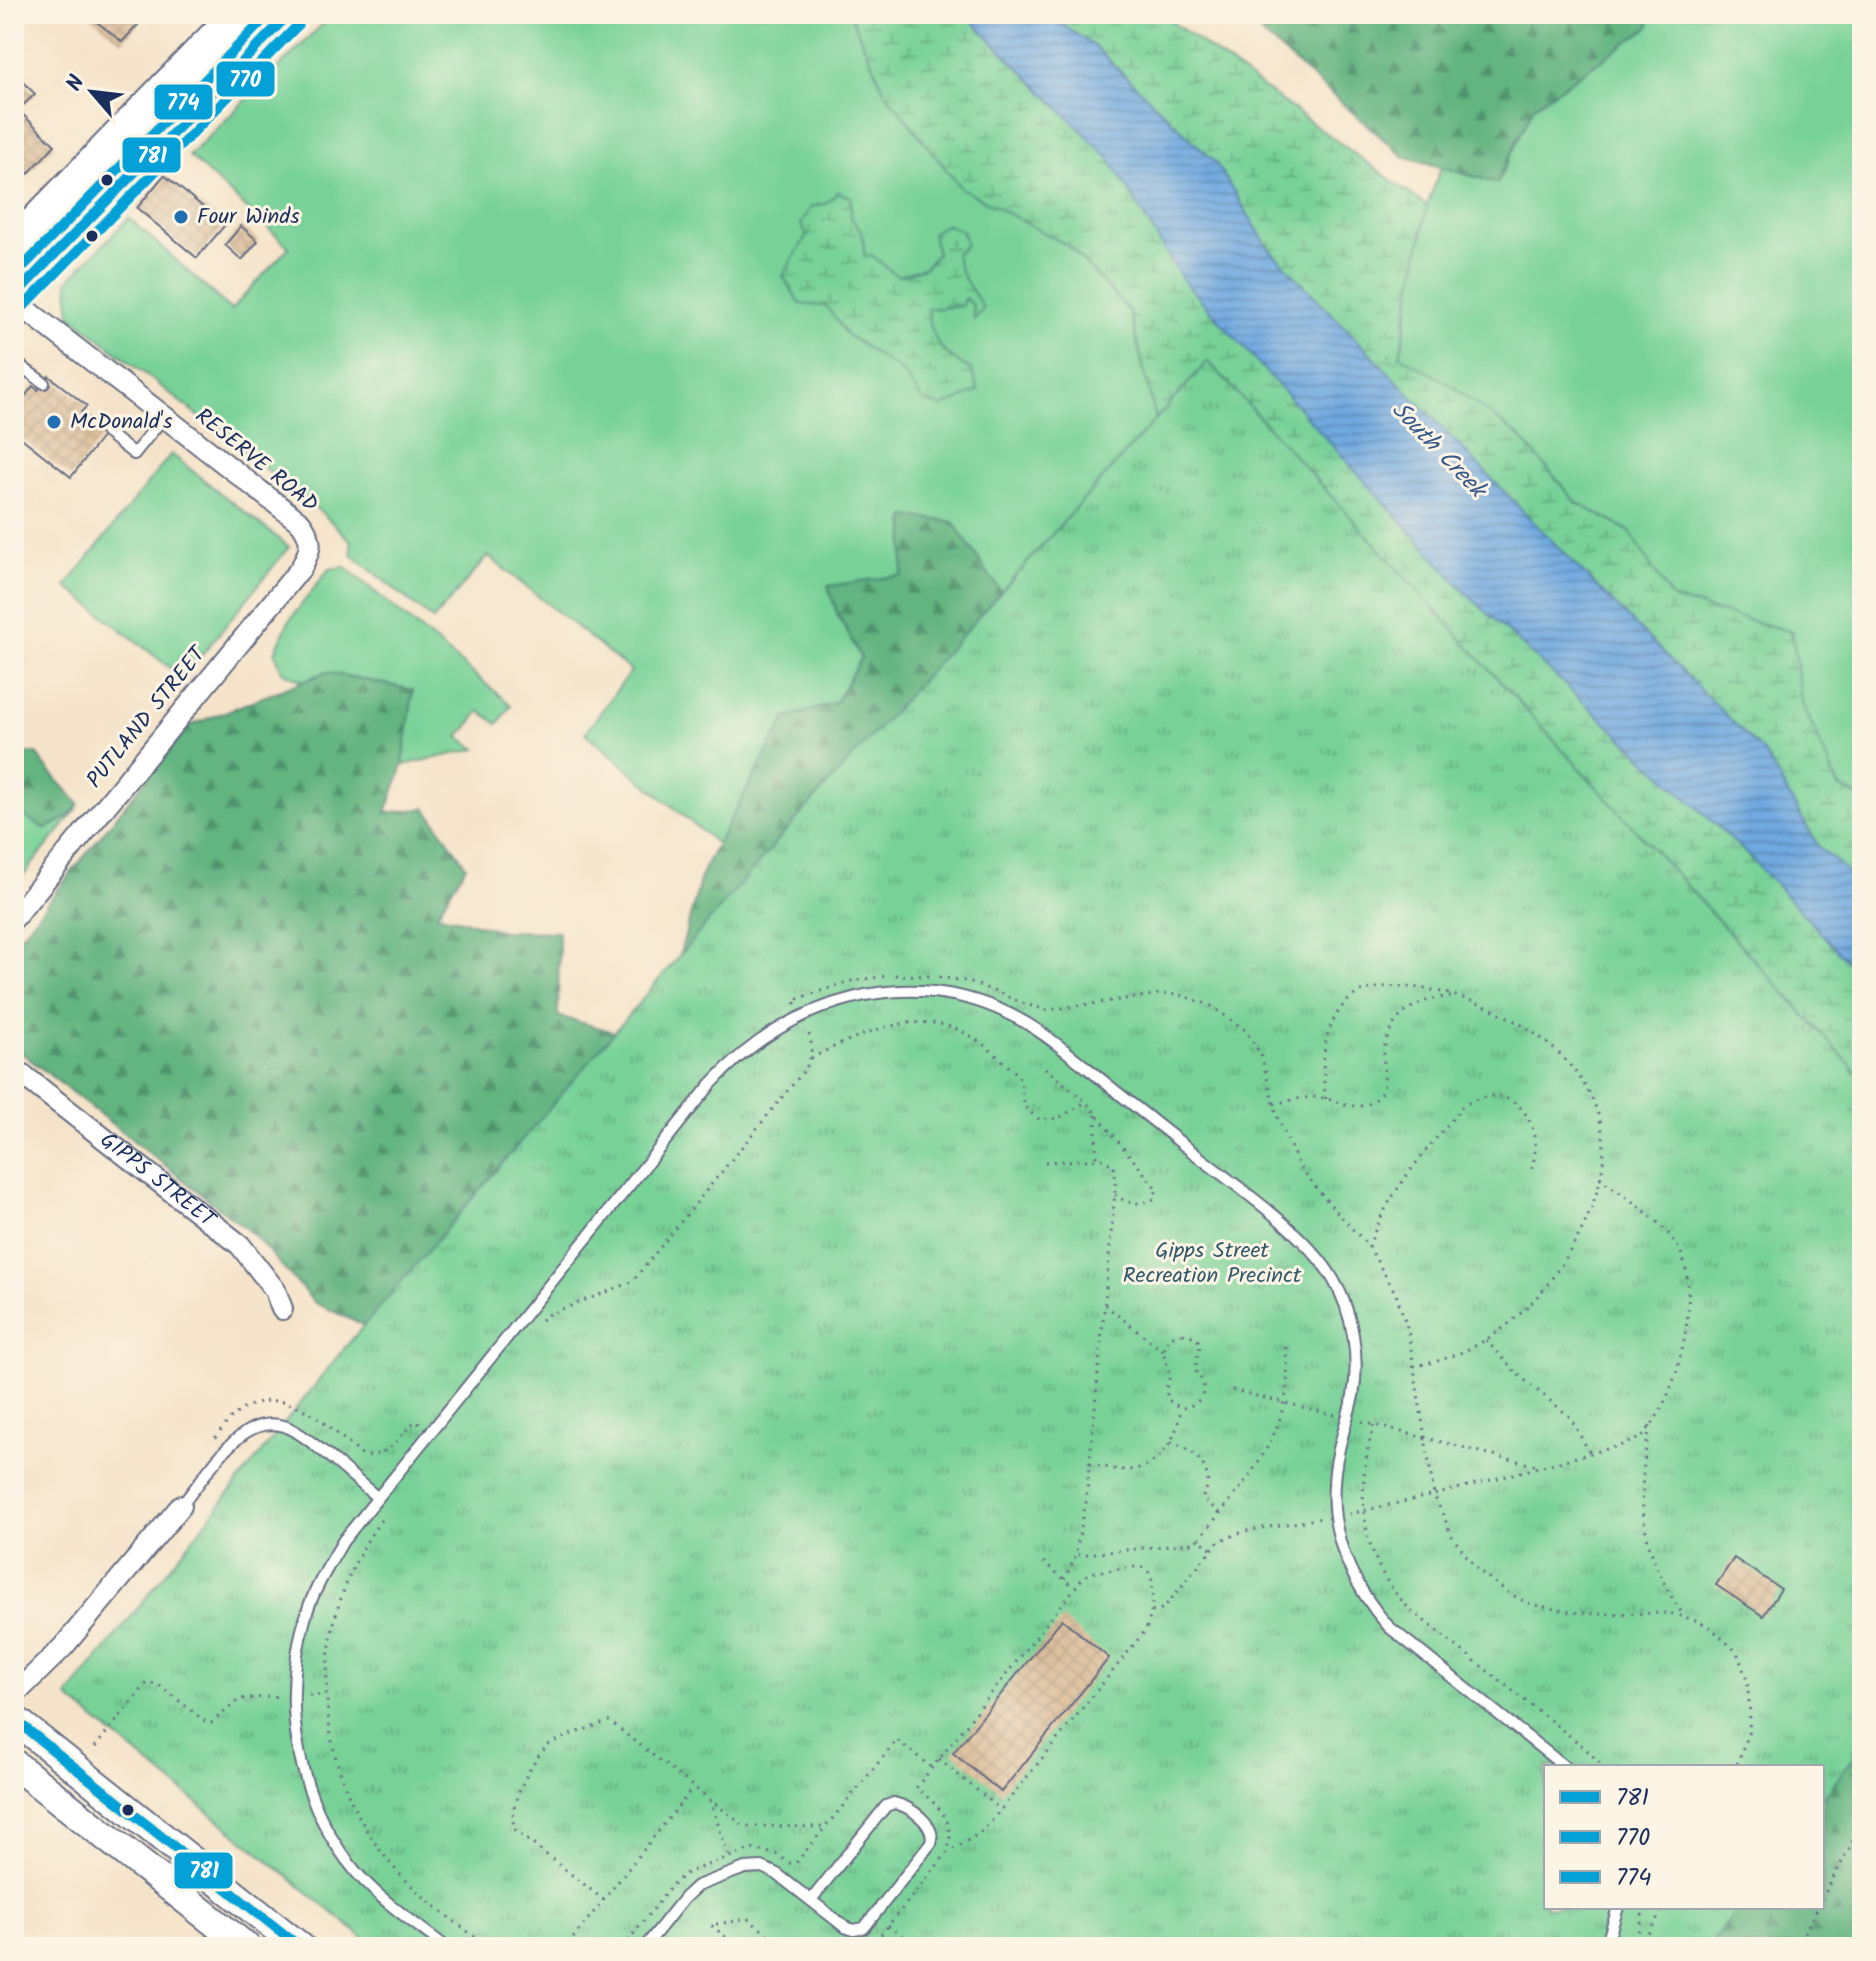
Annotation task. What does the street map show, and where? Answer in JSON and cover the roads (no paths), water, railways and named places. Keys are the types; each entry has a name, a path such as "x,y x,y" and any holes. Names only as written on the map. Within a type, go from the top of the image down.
{"highway":[{"path":"14,247 240,14"},
{"path":"14,298 289,14"}],"main road":[{"path":"14,1719 300,1947"},
{"path":"14,1764 246,1947"}],"street":[{"name":"RESERVE ROAD","path":"14,298 163,418 301,523 310,536 310,545"},
{"name":"PUTLAND STREET","path":"14,918 301,568 310,545"},
{"name":"GIPPS STREET","path":"14,1068 240,1245 275,1290 282,1309"},
{"path":"14,1695 63,1647 181,1506"}],"lane":[{"path":"14,378 19,366 44,383"},
{"path":"106,432 134,454 163,418"},
{"path":"446,1947 366,1882 338,1848 309,1792 294,1733 292,1696 307,1611 343,1541 711,1084 749,1047 800,1015 852,997 917,991 971,998 994,1006 1038,1030 1301,1238 1335,1280 1344,1302 1355,1350 1356,1371 1334,1481 1334,1516 1350,1569 1389,1627 1562,1765"},
{"path":"181,1506 225,1451 243,1434 264,1424 284,1426 300,1434 378,1498"},
{"path":"645,1947 697,1886 734,1872 762,1867 777,1874 845,1927 854,1930 864,1928 931,1843 933,1835 929,1826 903,1805 894,1803 886,1806 811,1900"},
{"path":"1606,1947 1617,1909"}],"water":[{"name":"South Creek","path":"965,14 1046,14 1094,46 1216,163 1270,250 1587,577 1765,754 1818,846 1862,884 1862,977 1746,853 1467,594 1182,279 1110,159"}],"place":[{"name":"Four Winds","path":"181,217"},
{"name":"McDonald's","path":"54,422"}],"park label":[{"name":"Gipps Street Recreation Precinct","path":"1212,1264"}]}
